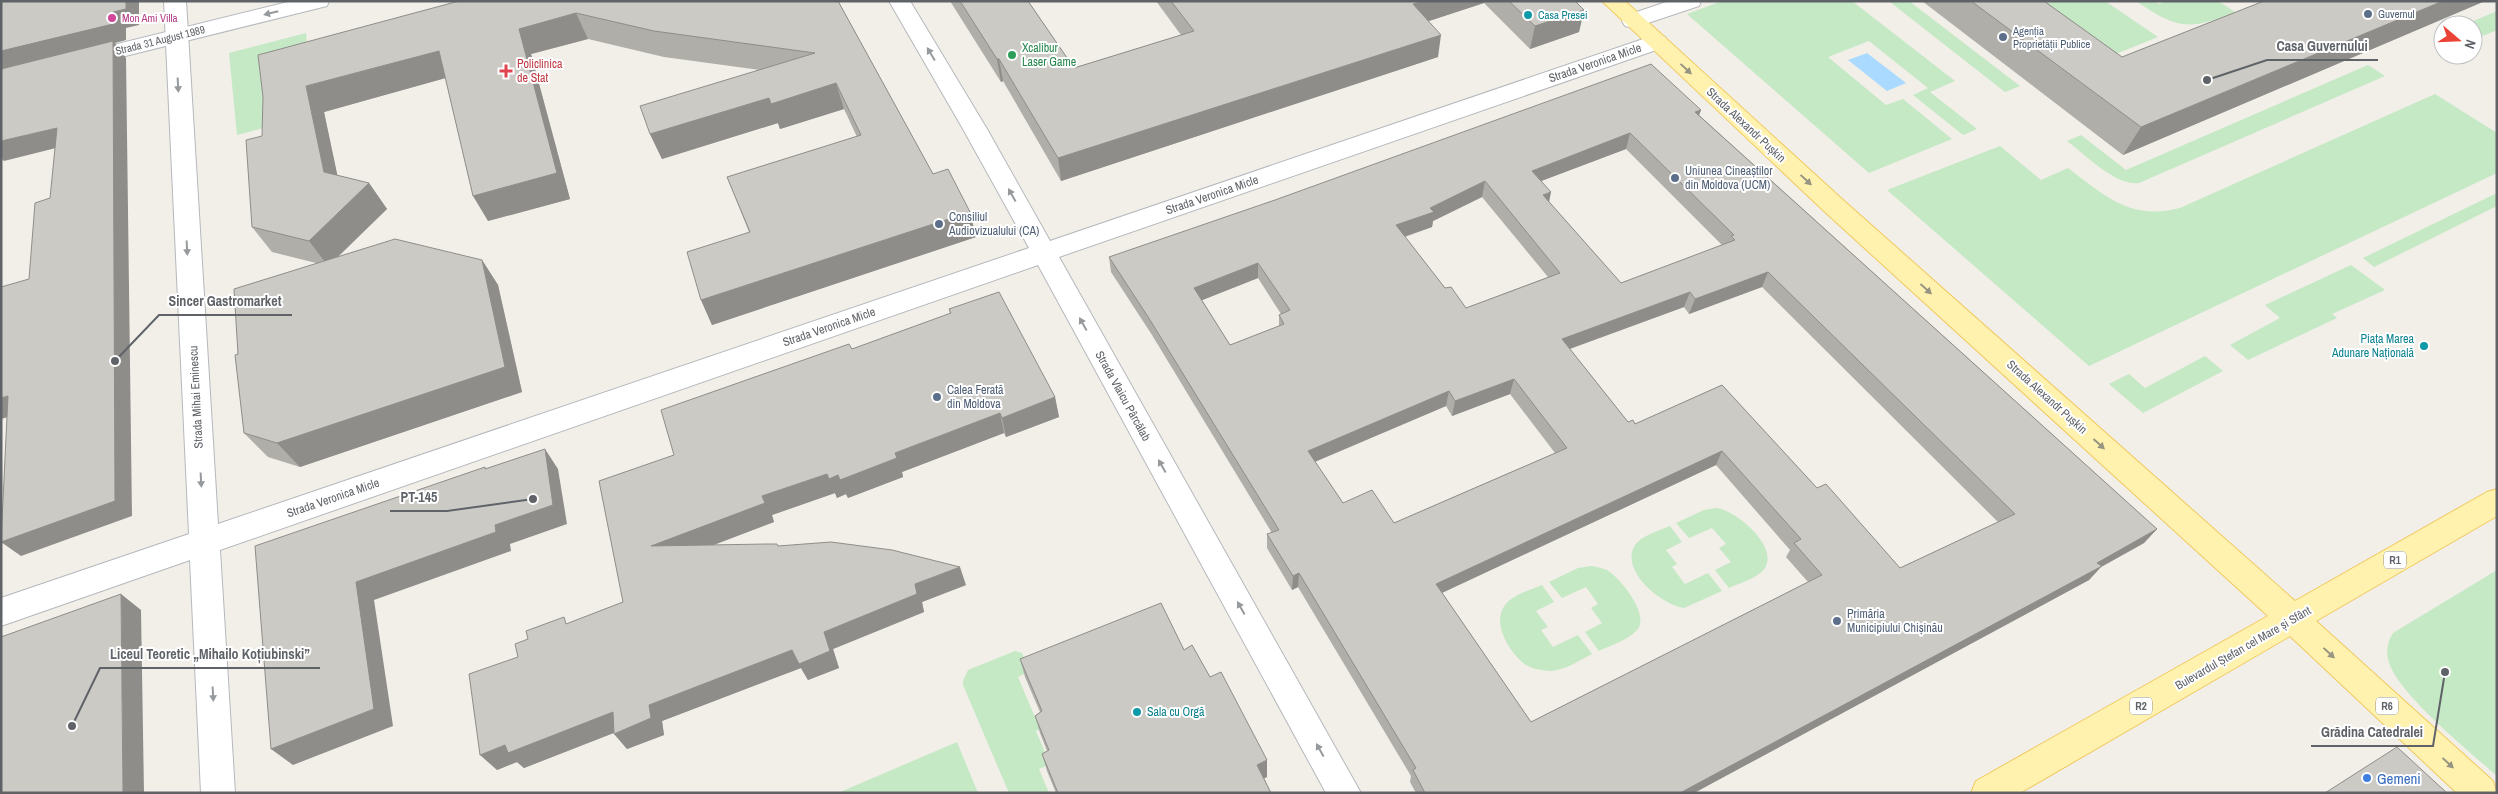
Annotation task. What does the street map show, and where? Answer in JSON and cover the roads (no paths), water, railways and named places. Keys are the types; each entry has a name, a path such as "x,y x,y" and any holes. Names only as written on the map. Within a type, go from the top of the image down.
{"main road":[{"name":"Strada Alexandr Pușkin","path":"1612,1 1834,206 2293,620 2481,793"},
{"name":"Bulevardul Ștefan cel Mare și Sfânt","path":"1988,793 2293,620 2497,501"}],"street":[{"name":"Strada Mihai Eminescu","path":"174,1 218,793"},
{"name":"Strada 31 August 1989","path":"69,63 319,1"},
{"name":"Strada Vlaicu Pârcălab","path":"900,1 975,129 1344,793"},
{"path":"1633,20 1691,1"},
{"name":"Strada Veronica Micle","path":"1,612 1657,42"}],"water":[{"path":"1867,53 1906,83 1887,91 1848,60"}],"place":[{"name":"Guvernul","path":"2368,14"},
{"name":"Casa Presei","path":"1528,15"},
{"name":"Mon Ami Villa","path":"112,18"},
{"name":"Agenția Proprietății Publice","path":"2003,37"},
{"name":"Xcalibur Laser Game","path":"1012,55"},
{"name":"Policlinica de Stat","path":"506,71"},
{"name":"Casa Guvernului","path":"2207,80"},
{"name":"Uniunea Cineaștilor din Moldova (UCM)","path":"1675,178"},
{"name":"Consiliul Audiovizualului (CA)","path":"939,224"},
{"name":"Piața Marea Adunare Națională","path":"2424,346"},
{"name":"Sincer Gastromarket","path":"115,361"},
{"name":"Calea Ferată din Moldova","path":"937,397"},
{"name":"PT-145","path":"533,499"},
{"name":"Primăria Municipiului Chișinău","path":"1837,621"},
{"name":"Grădina Catedralei","path":"2445,672"},
{"name":"Sala cu Orgă","path":"1137,712"},
{"name":"Liceul Teoretic „Mihailo Koțiubinski”","path":"72,726"},
{"name":"Gemeni","path":"2367,778"}]}
